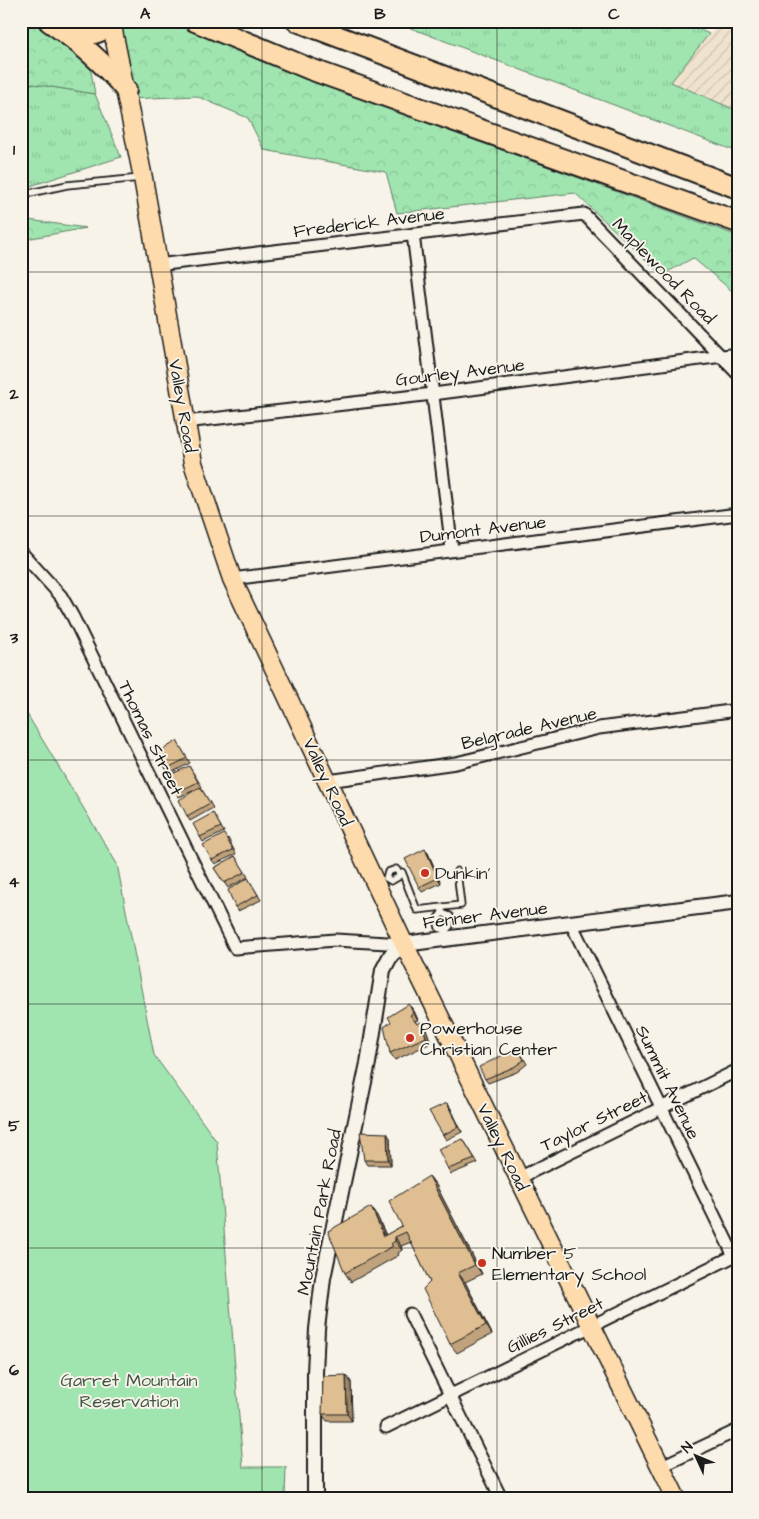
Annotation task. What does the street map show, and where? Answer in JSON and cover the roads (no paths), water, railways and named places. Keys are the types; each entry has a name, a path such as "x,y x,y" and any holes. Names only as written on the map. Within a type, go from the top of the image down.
{"highway":[{"path":"49,21 83,44 106,66 126,90"},
{"path":"195,21 337,79 738,222"},
{"path":"297,21 738,188"},
{"path":"68,34 84,36 97,33 111,23"}],"main road":[{"name":"Valley Road","path":"111,23 143,178 185,422 194,463 232,579 328,781 381,880 404,944 590,1327 662,1466 676,1498"}],"street":[{"name":"Frederick Avenue","path":"158,264 584,214"},
{"name":"Maplewood Road","path":"584,214 738,374"},
{"path":"413,234 452,550"},
{"name":"Gourley Avenue","path":"185,422 433,394 738,354"},
{"name":"Dumont Avenue","path":"232,579 738,514"},
{"name":"Thomas Street","path":"21,552 61,596 73,617 235,948"},
{"name":"Belgrade Avenue","path":"328,781 456,763 599,728 738,710"},
{"name":"Fenner Avenue","path":"235,948 335,940 404,944 446,934 571,923 737,903"},
{"name":"Summit Avenue","path":"571,923 661,1108 736,1255"},
{"name":"Mountain Park Road","path":"315,1498 315,1373 317,1329 323,1278 368,1063 383,970 391,955 404,944"},
{"name":"Taylor Street","path":"519,1178 738,1070"},
{"name":"Gillies Street","path":"386,1427 736,1255"},
{"path":"410,1314 501,1498"},
{"path":"662,1466 738,1430"}],"lane":[{"path":"21,195 67,185 143,178"},
{"path":"381,880 388,872 396,869 399,873 402,872 417,910 442,910 461,905 457,871"},
{"path":"442,910 450,916 450,926 446,934"}],"place":[{"name":"Dunkin'","path":"425,873"},
{"name":"Powerhouse Christian Center","path":"410,1038"},
{"name":"Number 5 Elementary School","path":"482,1263"}],"park label":[{"name":"Garret Mountain Reservation","path":"129,1390"}]}
